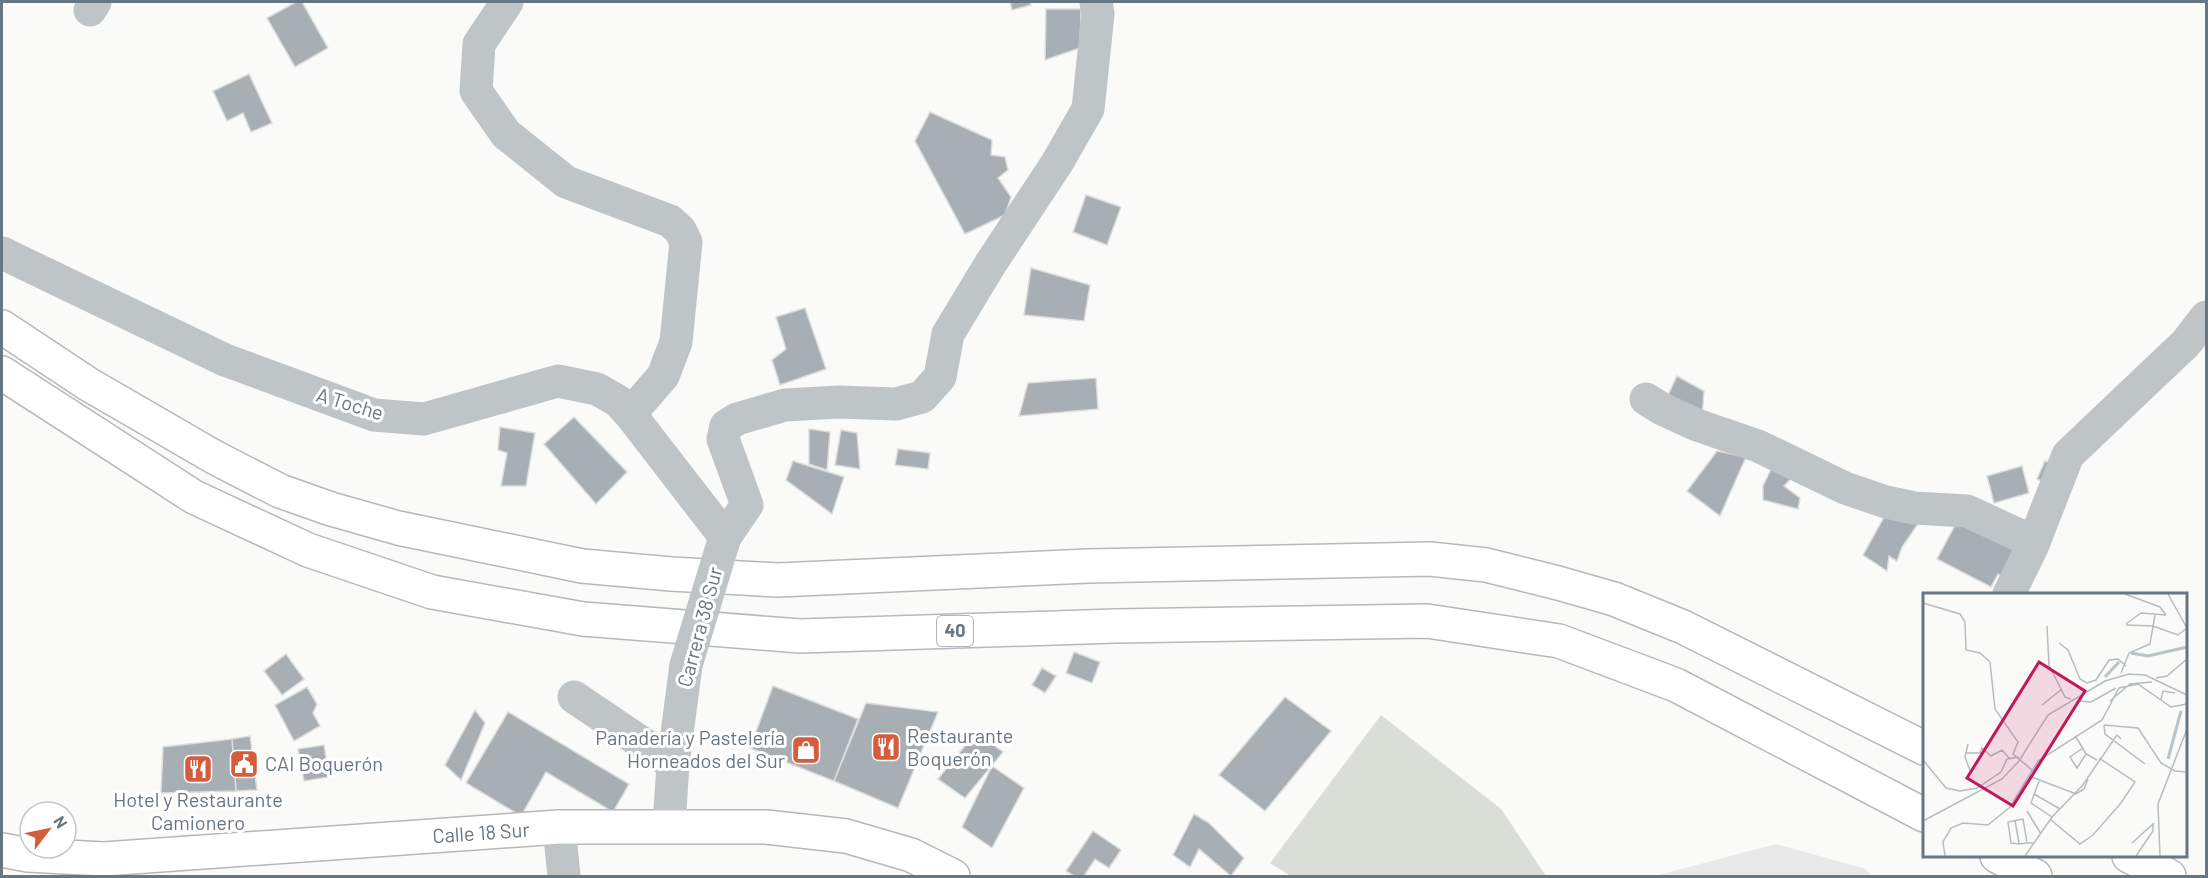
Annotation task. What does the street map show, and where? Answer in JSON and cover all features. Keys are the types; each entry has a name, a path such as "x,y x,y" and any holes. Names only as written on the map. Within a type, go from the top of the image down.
{"main road":[{"path":"2,327 88,384 214,457 280,491 331,509 398,528 582,566 778,580 1100,566 1430,559 1486,565 1614,600 1683,627 1923,747"},
{"name":"40","path":"2,373 194,496 308,550 432,592 583,620 800,636 1115,626 1427,621 1559,641 1676,685 1923,814"},
{"name":"Calle 18 Sur","path":"2,850 28,855 104,859 559,827 669,825 766,827 846,836 911,855 953,876"},
{"path":"2001,857 2035,876"},
{"path":"2133,857 2169,876"}],"street":[{"path":"507,2 480,44 476,91 506,134 566,182 670,221 680,230 686,242 676,342 663,376 630,414"},
{"name":"Carrera 38 Sur","path":"669,825 673,764 686,665 725,537 747,505 723,439 726,426 737,419 785,405 838,402 896,404 922,397 940,377 948,334 991,262 1057,163 1088,109 1098,14 1096,2"},
{"name":"A Toche","path":"2,253 225,360 374,415 424,419 558,381 597,389 618,400 725,537"},
{"path":"2009,593 2034,542 2068,454 2186,343 2206,317"},
{"path":"1646,399 1697,426 1758,446 1845,488 1914,508 1967,511 2034,542"},
{"path":"1985,518 2048,502"},
{"path":"574,697 673,764"},
{"path":"559,827 564,876"}],"shaded area":[{"path":"1381,715 1501,809 1546,876 1291,876 1270,863"},
{"path":"1776,844 1866,869 1871,876 1655,876"}],"building":[{"path":"296,2 302,2 328,48 295,67 267,18"},
{"path":"1010,2 1030,2 1031,5 1012,10"},
{"path":"1046,9 1081,9 1080,48 1045,60"},
{"path":"249,74 272,123 251,132 243,113 227,121 213,91"},
{"path":"930,112 992,140 991,155 1005,157 1008,170 998,178 1011,197 1005,215 965,234 915,141"},
{"path":"1086,195 1121,207 1107,245 1073,232"},
{"path":"1031,268 1090,285 1084,321 1024,315"},
{"path":"805,308 826,369 780,385 772,360 786,349 776,317"},
{"path":"1677,376 1704,391 1702,418 1667,397"},
{"path":"1096,378 1098,409 1019,416 1028,383"},
{"path":"574,417 627,472 596,504 544,444"},
{"path":"500,427 535,433 526,486 501,486 507,453 498,450"},
{"path":"809,429 830,432 827,470 809,464"},
{"path":"841,430 857,433 860,469 835,465"},
{"path":"898,449 930,453 928,469 895,465"},
{"path":"1717,451 1746,457 1720,516 1687,491"},
{"path":"793,461 844,477 832,514 786,480"},
{"path":"1775,461 1798,471 1784,486 1800,498 1798,509 1763,500 1763,486"},
{"path":"2045,461 2058,467 2050,485 2037,479"},
{"path":"2022,466 2029,493 1994,503 1987,476"},
{"path":"1887,512 1920,521 1902,547 1897,561 1889,556 1887,571 1863,555"},
{"path":"1960,516 2021,547 2006,578 1998,574 1991,587 1937,559"},
{"path":"1074,652 1100,662 1092,683 1066,673"},
{"path":"286,654 304,679 282,695 264,671"},
{"path":"1042,668 1056,676 1045,693 1032,685"},
{"path":"773,686 858,719 834,781 750,748"},
{"path":"307,687 317,704 313,713 320,726 294,741 275,705"},
{"path":"1285,697 1331,731 1265,811 1219,775"},
{"name":"Restaurante Boquerón","path":"866,703 938,712 898,808 834,781"},
{"path":"475,710 485,723 461,780 445,765"},
{"path":"508,712 629,784 613,812 546,772 521,816 466,783"},
{"path":"976,732 1003,752 965,798 938,779"},
{"name":"CAI Boquerón","path":"250,736 257,790 236,791 232,739"},
{"name":"Hotel y Restaurante Camionero","path":"232,739 236,791 161,793 163,747"},
{"path":"324,745 329,777 304,781 298,749"},
{"path":"992,766 1024,788 992,848 962,827"},
{"path":"1194,814 1209,823 1244,858 1231,876 1199,849 1190,867 1173,855"},
{"path":"1093,831 1121,850 1109,868 1095,859 1084,876 1074,876 1066,871"}],"place":[{"name":"Restaurante Boquerón","path":"886,747"},
{"name":"Panadería y Pastelería Horneados del Sur","path":"806,750"},
{"name":"CAI Boquerón","path":"244,764"},
{"name":"Hotel y Restaurante Camionero","path":"198,769"}]}
